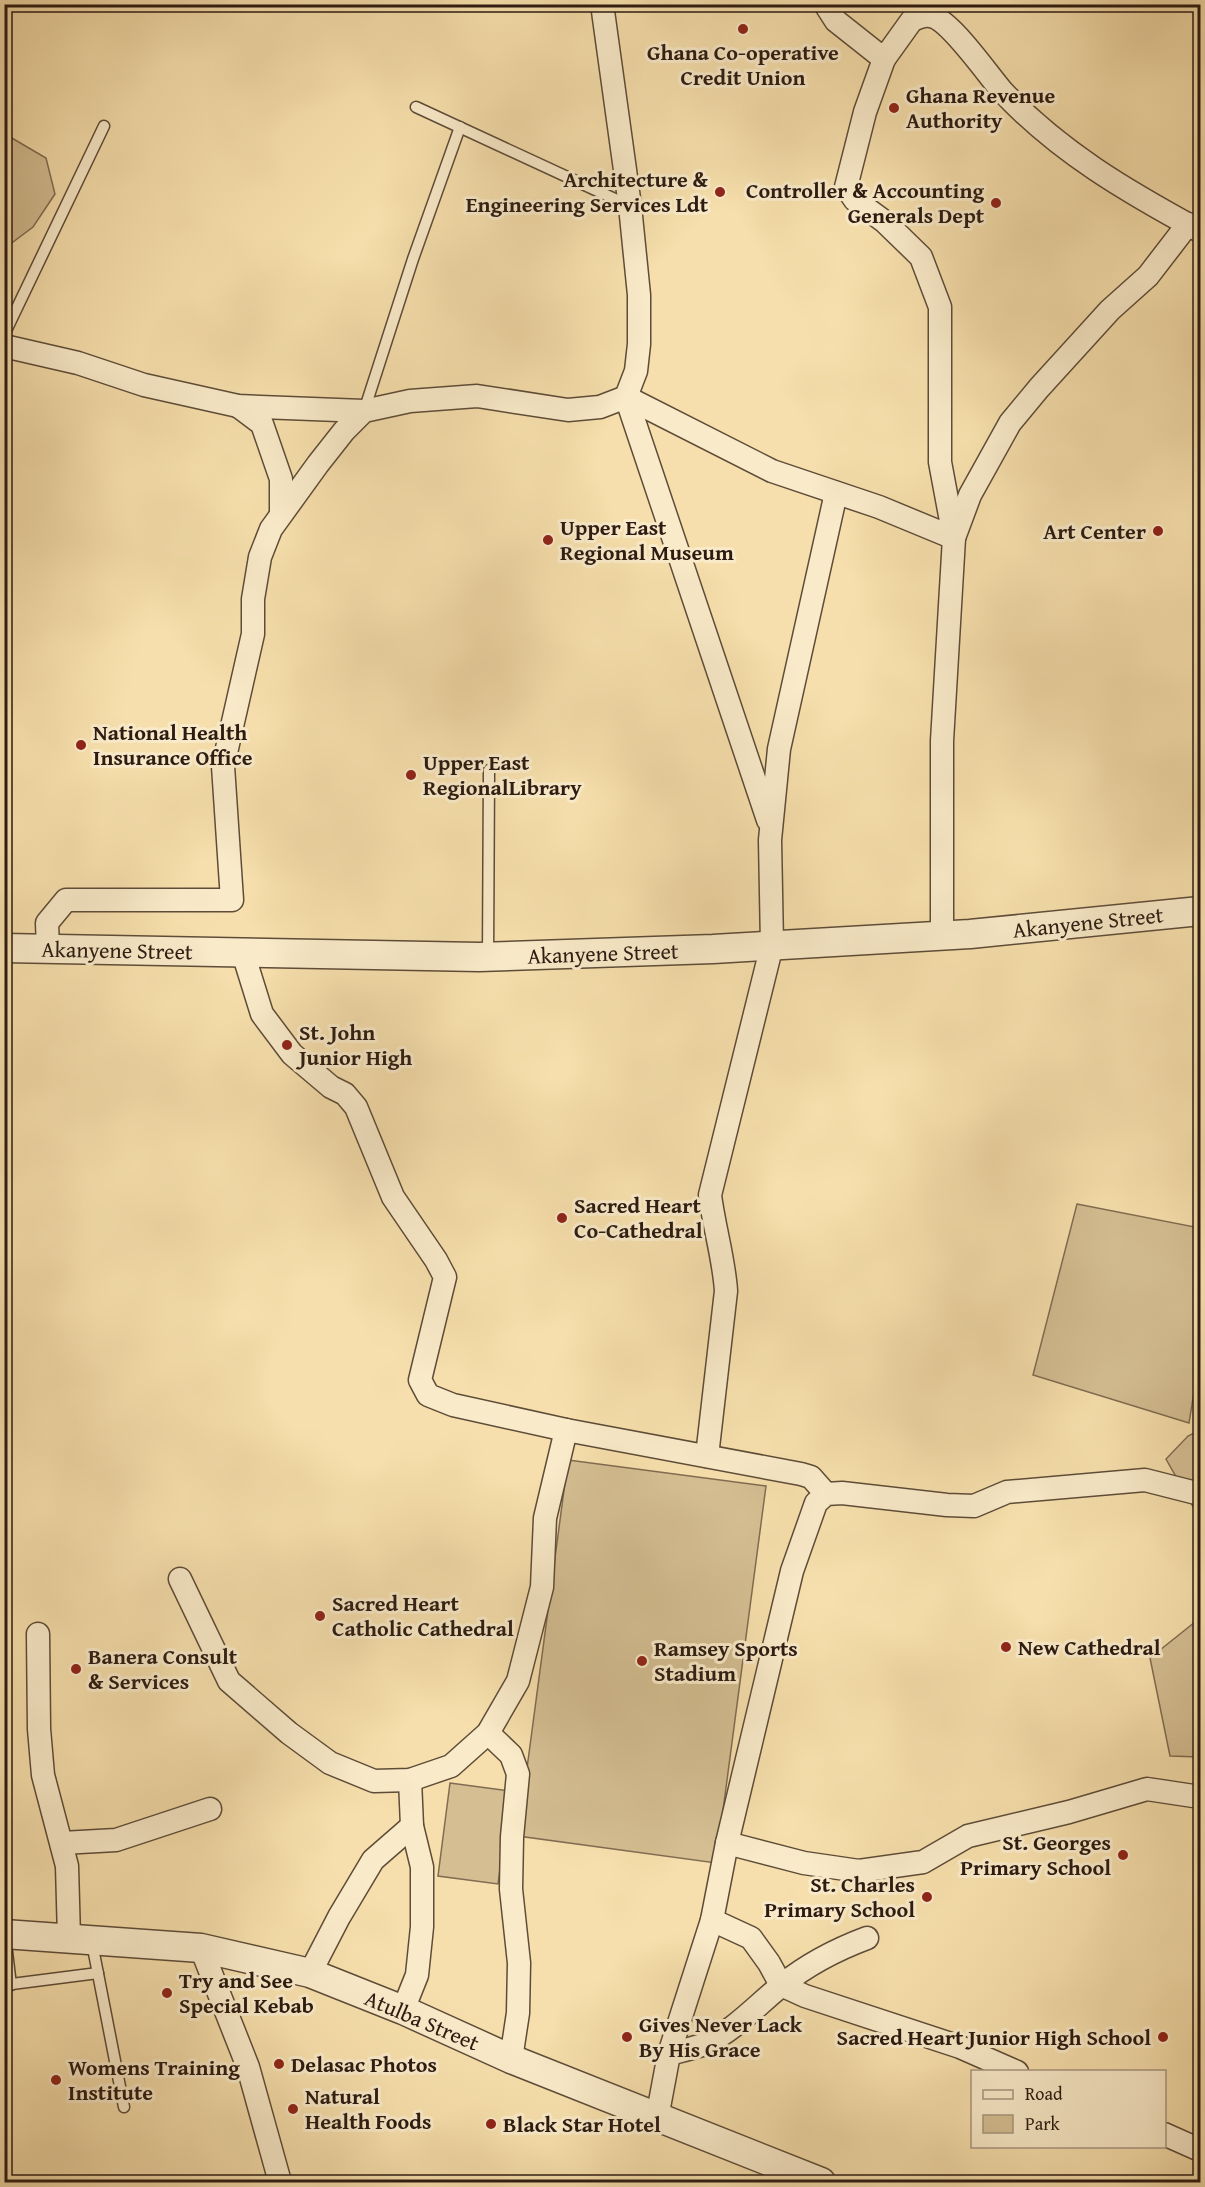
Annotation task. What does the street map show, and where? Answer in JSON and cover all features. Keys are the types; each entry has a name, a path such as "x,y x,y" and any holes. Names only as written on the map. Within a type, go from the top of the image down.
{"street":[{"path":"602,4 630,206 639,295 639,344 636,371 626,397 771,827"},
{"path":"828,4 827,7 836,21 884,59"},
{"path":"942,935 942,741 954,538 940,462 940,307 921,257 885,222 855,200 846,187 865,112 884,59 912,20 930,15 946,22 1003,92 1056,142 1091,168 1137,197 1194,227 1148,276 1110,310 1010,423 970,495 954,538"},
{"path":"4,346 78,363 144,385 238,406 364,411 410,401 477,396 568,410 600,407 626,397 772,471 879,507 954,538"},
{"path":"238,406 262,424 281,479 281,514"},
{"path":"48,949 47,923 66,900 232,900 223,766 253,634 254,599 260,557 271,529 281,514 345,431 364,411"},
{"path":"707,1456 726,1291 711,1195 772,945 771,827 779,749 836,492"},
{"name":"Akanyene Street","path":"4,948 488,957 942,935 1200,911"},
{"path":"243,952 262,1014 292,1054 331,1087 345,1094 356,1107 393,1197 445,1277 420,1380 428,1395 453,1405 566,1430 801,1474 812,1477 826,1494"},
{"path":"180,1579 229,1681 280,1726 330,1762 374,1781 410,1780 451,1766 488,1733 518,1681 542,1587 545,1518 566,1430"},
{"path":"657,2118 669,2054 712,1920 727,1844 792,1571 816,1503 826,1494 842,1493 974,1506 1006,1492 1145,1479 1200,1494"},
{"path":"38,1634 39,1729 43,1775 63,1843 81,1939"},
{"path":"488,1733 511,1755 518,1774 512,1837 511,1889 519,1963 518,2013 511,2059"},
{"path":"403,2010 417,1976 422,1927 422,1867 412,1826 410,1780"},
{"path":"727,1844 804,1863 859,1871 923,1862 968,1836 1069,1812 1147,1789 1200,1797"},
{"path":"63,1843 116,1839 210,1809"},
{"path":"309,1973 373,1860 412,1826"},
{"path":"712,1920 751,1938 781,1985 806,1996 960,2047 1012,2070"},
{"name":"Atulba Street","path":"4,1934 201,1948 309,1973 403,2010 511,2059 821,2182"},
{"path":"669,2054 704,2044 736,2026 781,1985 806,1966 835,1950 867,1938"},
{"path":"201,1948 248,2067 280,2182"},
{"path":"1166,2135 1200,2150"}],"lane":[{"path":"416,107 630,206"},
{"path":"4,335 104,126"},
{"path":"364,411 413,259 460,127"},
{"path":"488,957 489,770"},
{"path":"4,1934 8,1985 98,1972"},
{"path":"81,1939 98,1972 124,2107"}],"green space":[{"path":"5,134 46,158 55,194 33,227 5,248"},
{"path":"1077,1204 1200,1228 1200,1355 1189,1423 1033,1375"},
{"path":"1200,1430 1200,1519 1166,1459 1188,1436"},
{"name":"Ramsey Sports Stadium","path":"568,1460 766,1486 716,1863 518,1836"},
{"path":"1200,1618 1200,1757 1170,1756 1150,1658"},
{"path":"450,1783 510,1791 498,1884 438,1876"}],"place":[{"name":"Ghana Co-operative Credit Union","path":"743,29"},
{"name":"Ghana Revenue Authority","path":"894,108"},
{"name":"Architecture & Engineering Services Ldt","path":"720,192"},
{"name":"Controller & Accounting Generals Dept","path":"996,203"},
{"name":"Art Center","path":"1158,531"},
{"name":"Upper East Regional Museum","path":"548,540"},
{"name":"National Health Insurance Office","path":"81,745"},
{"name":"Upper East RegionalLibrary","path":"411,775"},
{"name":"St. John Junior High","path":"287,1045"},
{"name":"Sacred Heart Co-Cathedral","path":"562,1218"},
{"name":"Sacred Heart Catholic Cathedral","path":"320,1616"},
{"name":"New Cathedral","path":"1006,1647"},
{"name":"Ramsey Sports Stadium","path":"642,1661"},
{"name":"Banera Consult & Services","path":"76,1669"},
{"name":"St. Georges Primary School","path":"1123,1855"},
{"name":"St. Charles Primary School","path":"927,1897"},
{"name":"Try and See Special Kebab","path":"167,1993"},
{"name":"Gives Never Lack By His Grace","path":"627,2037"},
{"name":"Sacred Heart Junior High School","path":"1163,2037"},
{"name":"Delasac Photos","path":"279,2064"},
{"name":"Womens Training Institute","path":"56,2080"},
{"name":"Natural Health Foods","path":"293,2109"},
{"name":"Black Star Hotel","path":"491,2124"}]}
